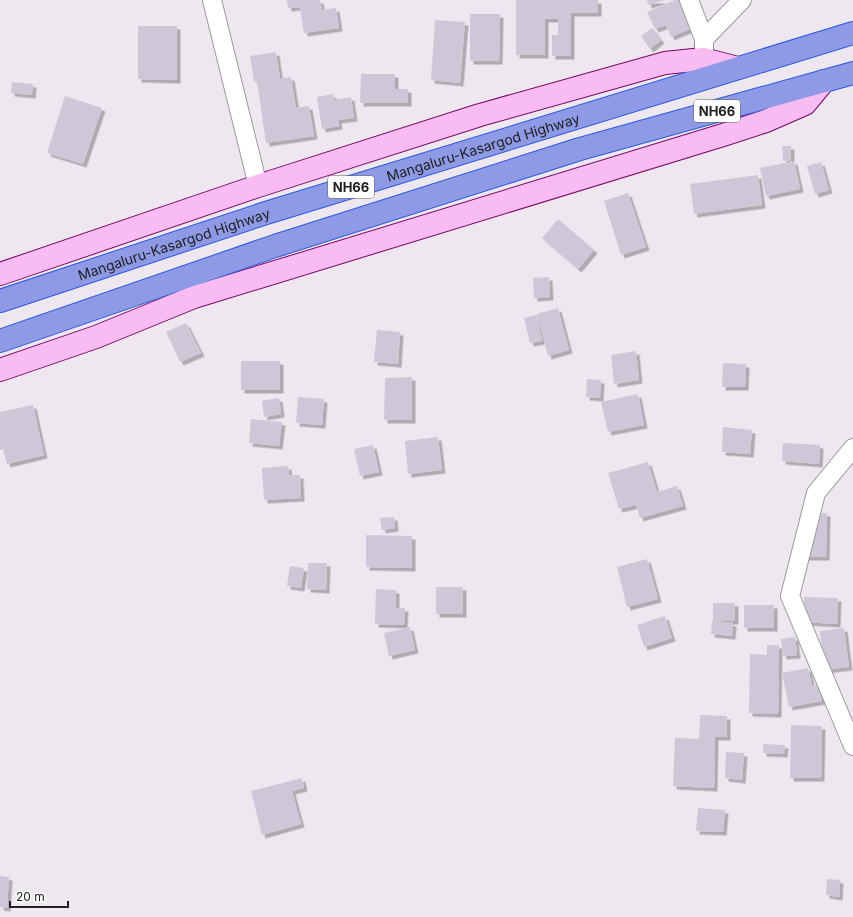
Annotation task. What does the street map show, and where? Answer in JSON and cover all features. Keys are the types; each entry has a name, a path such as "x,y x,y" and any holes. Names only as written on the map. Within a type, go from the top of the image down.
{"highway":[{"name":"Mangaluru-Kasargod Highway","path":"0,301 266,213 704,59 738,68 853,32"},
{"name":"NH66","path":"0,340 275,246 580,149 853,73"}],"street":[{"path":"212,0 258,186"},
{"path":"689,0 704,59"},
{"path":"704,59 742,0"},
{"path":"0,274 258,186 480,115 665,63 704,59"},
{"path":"0,370 96,337 194,297 723,136 766,121 805,104 824,81"},
{"path":"853,448 816,493 790,596 853,746"}],"building":[{"path":"287,0 320,0 322,10 336,8 339,28 304,33 300,7 288,8"},
{"path":"516,0 598,0 598,13 571,13 571,56 552,56 552,35 558,35 558,19 545,19 545,55 516,55"},
{"path":"647,0 665,0 648,5"},
{"path":"675,0 680,0 692,28 671,37 666,25 655,29 647,12"},
{"path":"470,14 500,14 499,61 470,61"},
{"path":"435,20 465,22 460,83 431,80"},
{"path":"138,26 177,26 177,80 138,79"},
{"path":"652,28 661,40 650,49 641,36"},
{"path":"276,52 280,79 291,77 296,108 309,106 314,136 266,143 257,81 254,82 250,56"},
{"path":"361,74 395,74 395,89 408,89 408,103 360,103"},
{"path":"12,82 33,84 32,95 11,93"},
{"path":"333,94 334,100 351,97 354,118 338,120 339,126 322,129 317,97"},
{"path":"65,96 102,108 83,164 47,153"},
{"path":"782,146 791,146 791,160 783,161"},
{"path":"794,161 800,189 766,196 760,168"},
{"path":"821,162 829,190 815,194 807,166"},
{"path":"758,175 762,205 694,214 690,184"},
{"path":"628,193 646,247 621,255 604,201"},
{"path":"558,219 594,250 578,269 542,238"},
{"path":"549,277 550,297 534,298 533,278"},
{"path":"558,308 569,350 548,356 537,314"},
{"path":"537,315 542,341 530,343 524,318"},
{"path":"186,323 201,353 180,362 166,332"},
{"path":"377,330 400,332 398,364 374,362"},
{"path":"636,351 639,380 614,384 611,355"},
{"path":"241,361 280,361 280,390 241,390"},
{"path":"723,363 746,364 745,387 722,387"},
{"path":"412,377 412,420 384,420 385,378"},
{"path":"587,379 601,380 600,398 586,397"},
{"path":"638,394 644,425 608,432 601,402"},
{"path":"298,397 324,399 322,425 296,423"},
{"path":"279,398 281,414 264,417 262,401"},
{"path":"33,405 44,455 7,464 3,449 0,450 0,412"},
{"path":"251,419 282,422 279,446 249,443"},
{"path":"723,427 752,430 750,454 722,452"},
{"path":"438,437 442,470 408,474 405,441"},
{"path":"783,443 820,445 819,464 782,461"},
{"path":"373,445 379,472 360,476 354,449"},
{"path":"648,462 657,492 677,486 683,506 640,518 636,505 619,509 608,473"},
{"path":"288,466 289,475 300,475 301,498 264,500 262,468"},
{"path":"802,513 827,513 826,557 801,557"},
{"path":"394,517 395,528 382,530 380,518"},
{"path":"366,535 412,536 412,568 366,567"},
{"path":"647,559 658,599 627,607 617,567"},
{"path":"308,563 327,563 326,590 307,589"},
{"path":"290,566 304,568 301,588 287,586"},
{"path":"436,587 463,587 463,614 436,614"},
{"path":"376,589 396,590 396,608 405,608 404,625 375,624"},
{"path":"804,597 838,598 837,624 803,622"},
{"path":"713,603 735,603 735,621 713,621"},
{"path":"744,605 774,605 774,628 744,628"},
{"path":"665,616 672,638 644,647 637,625"},
{"path":"712,621 733,623 732,636 711,634"},
{"path":"410,627 415,650 389,656 384,633"},
{"path":"844,628 849,667 824,670 820,631"},
{"path":"795,637 797,655 783,656 781,639"},
{"path":"767,645 779,645 778,714 749,713 750,654 767,655"},
{"path":"808,668 812,686 819,685 822,701 789,707 782,673"},
{"path":"700,715 727,716 727,737 715,737 714,788 673,786 675,738 699,739"},
{"path":"791,725 822,726 821,778 790,778"},
{"path":"763,744 785,745 784,754 763,753"},
{"path":"726,752 744,753 742,780 725,778"},
{"path":"302,778 304,788 292,791 301,824 262,835 251,791"},
{"path":"698,808 725,810 723,832 696,831"},
{"path":"0,876 9,877 7,908 0,907"},
{"path":"827,879 840,880 839,897 826,895"}]}
